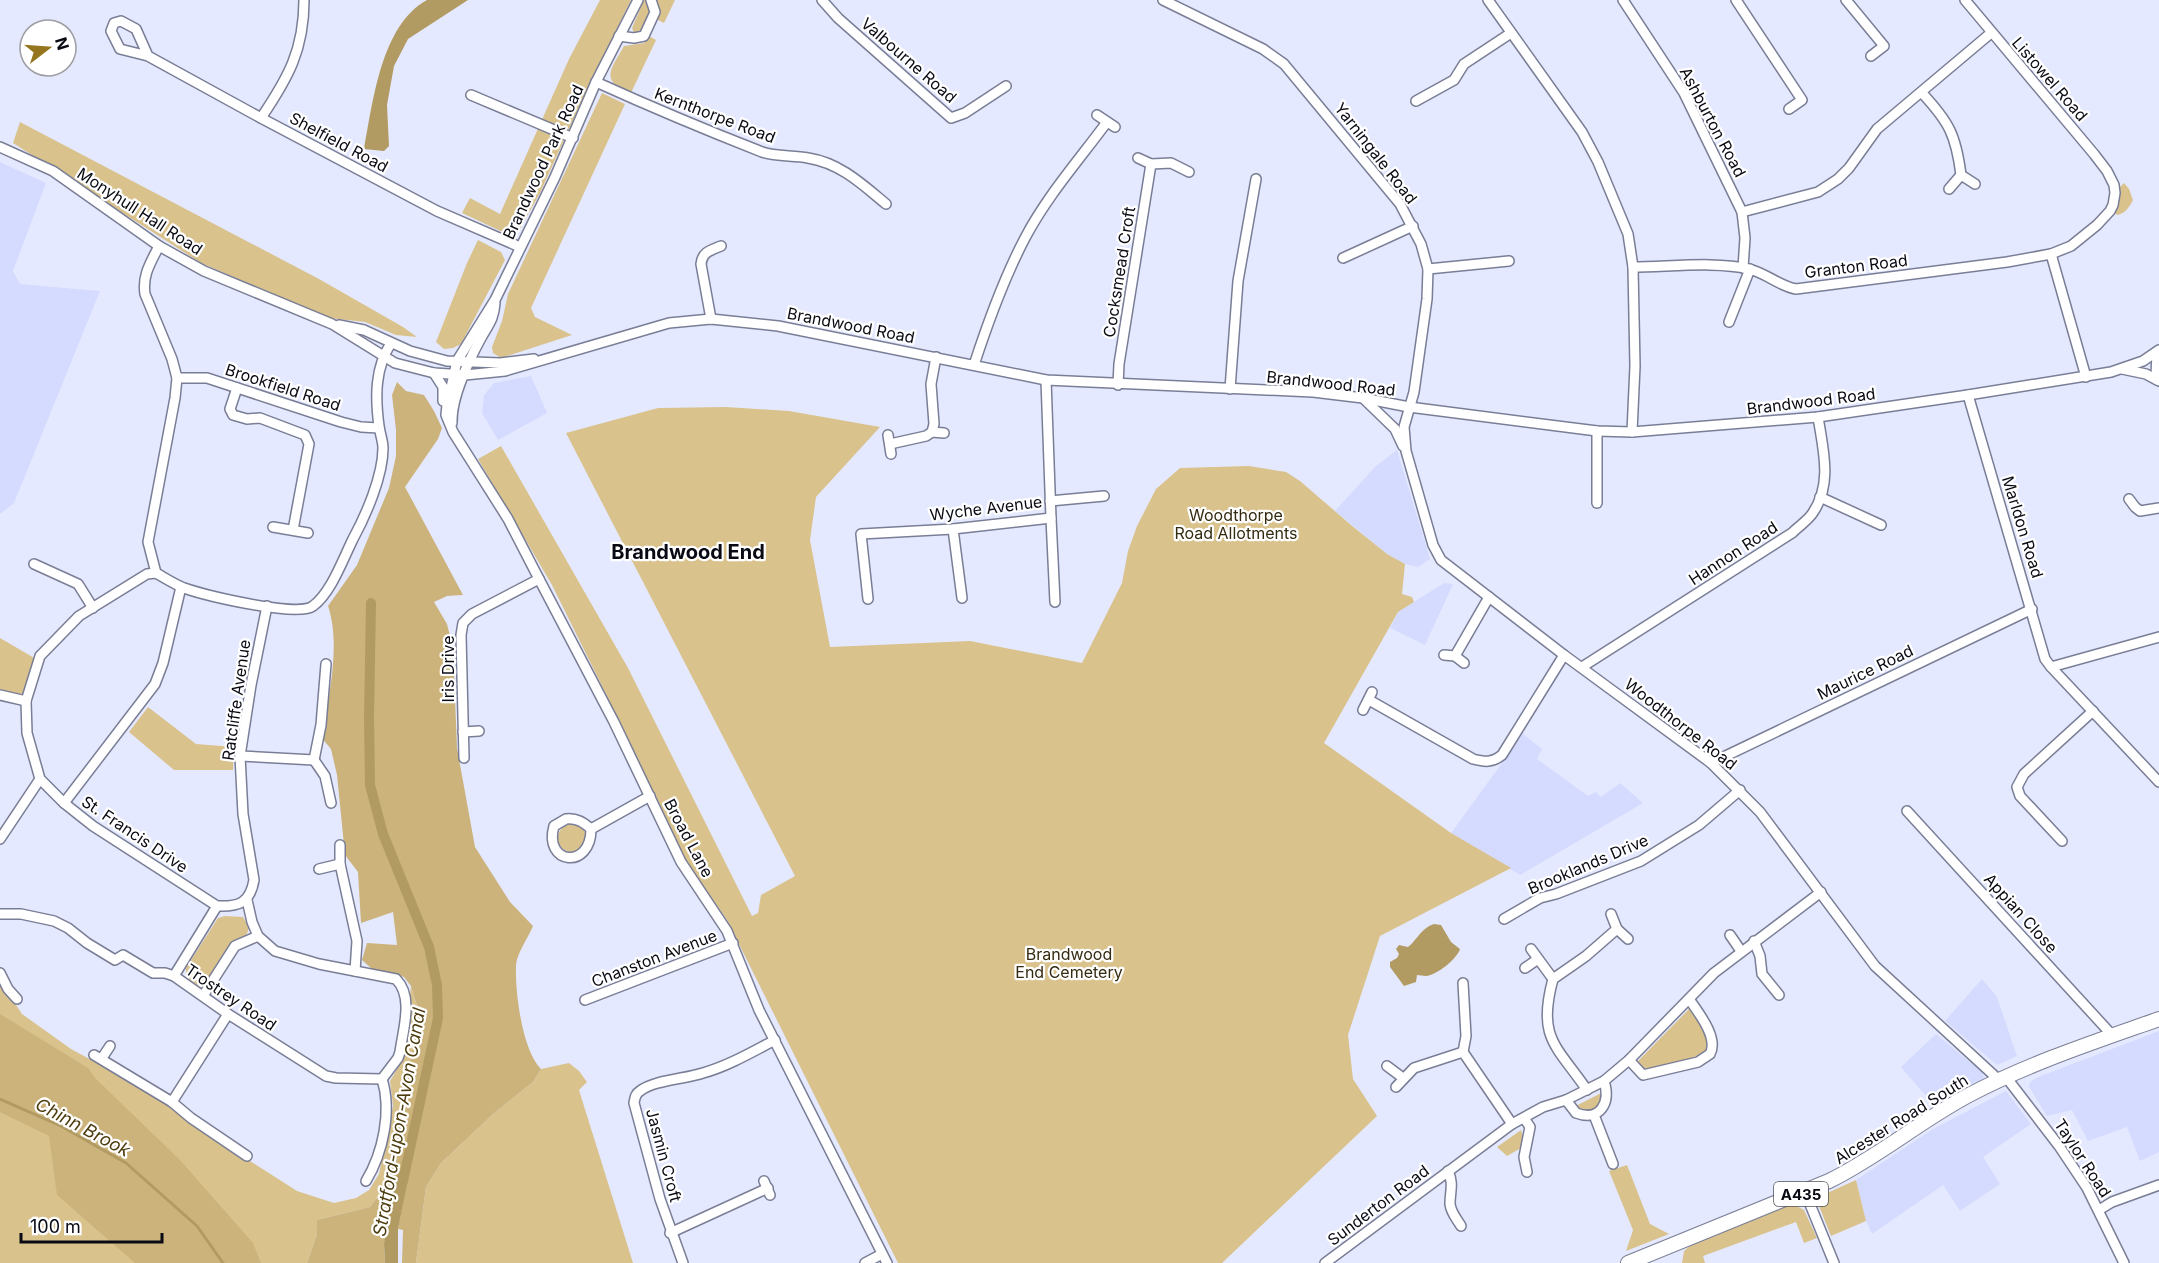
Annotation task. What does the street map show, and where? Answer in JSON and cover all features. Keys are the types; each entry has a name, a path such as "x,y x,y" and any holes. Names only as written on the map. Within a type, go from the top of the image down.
{"highway":[{"name":"Alcester Road South","path":"1628,1263 1805,1192 1851,1170 1915,1126 2002,1078 2037,1062 2159,1019"}],"street":[{"path":"261,118 282,86 298,51 304,23 304,0"},
{"name":"Brandwood Park Road","path":"458,361 495,300 573,138 596,82 638,0"},
{"path":"619,36 634,38 644,36 655,12 651,0"},
{"name":"Valbourne Road","path":"822,0 838,18 951,118 965,113 1006,86"},
{"name":"Yarningale Road","path":"1162,0 1263,49 1284,64 1400,204 1413,226 1428,269 1427,299 1414,392 1409,407"},
{"path":"1488,0 1566,108 1598,162 1628,234 1633,267 1635,366 1632,432"},
{"name":"Ashburton Road","path":"1623,0 1684,93 1742,212 1746,238 1746,268 1729,322"},
{"path":"1736,0 1802,100 1789,109"},
{"path":"1846,0 1884,46 1871,56"},
{"path":"1965,0 1991,33"},
{"path":"1416,100 1454,80 1464,64 1511,33"},
{"name":"Listowel Road","path":"1742,212 1818,192 1838,179 1849,168 1877,129 1991,33 2094,154 2114,185 2113,205 2097,225 2071,246 2051,254"},
{"name":"Shelfield Road","path":"148,56 437,211 520,247"},
{"name":"Kernthorpe Road","path":"596,82 648,106 766,153 809,158 828,163 847,172 886,204"},
{"path":"1922,93 1951,128 1958,151 1961,175 1950,189"},
{"path":"471,95 573,138"},
{"path":"974,365 987,325 1026,237 1046,204 1111,125 1097,115"},
{"name":"Monyhull Hall Road","path":"0,147 53,171 159,246 204,271 332,324 382,357 408,367 453,375"},
{"path":"1138,158 1151,164 1171,163 1189,172"},
{"name":"Cocksmead Croft","path":"1118,385 1119,364 1151,164"},
{"path":"1961,175 1975,184"},
{"path":"1230,389 1238,281 1256,179"},
{"path":"1342,258 1413,226"},
{"path":"156,573 148,542 177,378 143,284 146,271 159,246"},
{"path":"711,319 701,264 702,256 721,246"},
{"path":"2051,254 2085,377"},
{"name":"Granton Road","path":"1633,267 1726,266 1746,268 1763,273 1789,288 1796,289 2007,262 2051,254"},
{"path":"1428,269 1509,261"},
{"name":"Brandwood Park Road","path":"468,368 494,316 495,300"},
{"name":"Brandwood Road","path":"458,361 468,368 505,371 669,323 711,319 778,326 1046,380 1313,392 1364,398 1409,407 1597,431 1632,432 1818,417 2085,377 2122,369 2143,361 2158,351"},
{"name":"Monyhull Hall Road","path":"332,324 364,330 391,343 430,357 458,361"},
{"path":"0,839 5,828 40,779 27,732 26,701 40,656 72,622 147,574 156,573 181,587 201,593 267,606 304,610 312,607 328,587 357,532 382,464 383,447 379,428 376,383 382,357 391,343"},
{"path":"2122,369 2146,374 2158,380 2158,351"},
{"path":"932,432 934,424 931,384 936,357"},
{"name":"Brandwood Road","path":"453,375 468,368 542,359"},
{"path":"446,415 453,375 458,361"},
{"path":"453,432 452,416 457,390 468,368"},
{"name":"Broad Lane","path":"434,373 443,387 443,406 453,432 508,519 540,579 681,862 733,943 759,1010 885,1259"},
{"name":"Brookfield Road","path":"177,378 207,378 341,422 379,428"},
{"name":"Wyche Avenue","path":"868,599 861,534 952,529 1051,518 1046,380"},
{"path":"237,387 230,409 233,415 247,419 260,418 305,435 308,439 293,530"},
{"name":"Marldon Road","path":"1968,395 2045,659 2051,667"},
{"name":"Woodthorpe Road","path":"1364,398 1395,429 1406,451 1433,545 1441,560 1564,655 1711,763 1740,790 1781,837 1875,966 2002,1078"},
{"name":"Woodthorpe Road","path":"1406,451 1404,428 1409,407"},
{"name":"Hannon Road","path":"1582,667 1792,533 1812,514 1820,497 1826,467 1818,417"},
{"path":"1597,431 1597,503"},
{"path":"890,444 926,436 932,432 944,433"},
{"path":"1050,501 1104,496"},
{"path":"1820,497 1881,525"},
{"path":"2129,499 2140,511 2159,508"},
{"path":"1051,518 1054,603"},
{"path":"273,527 308,533"},
{"path":"952,529 962,598"},
{"path":"34,564 78,584 93,608"},
{"name":"Iris Drive","path":"464,758 461,635 463,623 472,614 540,579"},
{"path":"64,803 155,684 163,663 181,587"},
{"path":"1455,656 1489,597"},
{"name":"Ratcliffe Avenue","path":"247,900 254,880 243,814 240,756 267,606"},
{"name":"Maurice Road","path":"1711,763 2032,609"},
{"path":"2159,637 2051,667 2159,782"},
{"path":"1444,655 1455,656 1464,663"},
{"path":"1363,710 1370,696 1473,759 1484,762 1495,760 1502,755 1564,655"},
{"path":"326,664 321,725 314,760 325,776 331,802"},
{"path":"0,695 26,701"},
{"path":"2062,841 2020,796 2017,788 2024,774 2093,711"},
{"path":"463,732 479,731"},
{"path":"240,756 314,760"},
{"name":"St. Francis Drive","path":"40,779 64,803 93,826 217,906"},
{"name":"Brooklands Drive","path":"1504,920 1540,898 1641,861 1699,825 1740,790"},
{"path":"591,829 650,796"},
{"name":"Appian Close","path":"1907,810 2112,1035"},
{"path":"566,819 575,819 585,823 591,829 591,839 582,854 566,858 553,848 554,826 566,819"},
{"path":"340,845 340,864 357,941 355,971"},
{"path":"319,869 340,864"},
{"name":"Sunderton Road","path":"1325,1263 1512,1124 1544,1107 1566,1100 1604,1082 1629,1060 1714,973 1821,892"},
{"path":"174,976 217,906 236,905 247,900 258,936 275,951 292,957 396,980 404,991 405,1012 400,1052 382,1079 387,1096 385,1126 373,1168 366,1181"},
{"name":"Trostrey Road","path":"0,914 21,914 54,921 115,960 123,955 153,973 174,976 228,1014 326,1076 382,1079"},
{"path":"1611,914 1617,929 1628,939"},
{"path":"1587,1090 1551,1041 1546,1024 1547,999 1552,979 1586,956 1617,929"},
{"path":"1730,935 1741,951"},
{"path":"203,996 235,946 258,936"},
{"path":"1754,941 1760,956 1762,974 1779,995"},
{"name":"Chanston Avenue","path":"585,1000 733,943"},
{"path":"1531,949 1552,979"},
{"path":"1525,968 1538,959"},
{"path":"0,973 16,999"},
{"path":"1463,983 1466,1036 1463,1053 1512,1124"},
{"path":"1629,1060 1643,1075 1698,1062 1710,1054 1713,1046 1706,1024 1689,999"},
{"path":"172,1102 228,1014"},
{"name":"Jasmin Croft","path":"682,1263 670,1233 634,1103 635,1096 640,1090 654,1084 704,1073 775,1040"},
{"path":"110,1046 98,1056 172,1102 191,1118 247,1156"},
{"path":"1396,1087 1413,1068 1463,1053"},
{"path":"1387,1066 1403,1078"},
{"name":"Taylor Road","path":"2002,1078 2060,1146 2099,1210 2124,1263"},
{"path":"1566,1100 1576,1113 1594,1115 1600,1112 1606,1099 1604,1082"},
{"path":"1594,1115 1613,1164"},
{"path":"1524,1118 1530,1127 1524,1150 1527,1172"},
{"path":"235,1149 241,1139"},
{"path":"362,1165 373,1168"},
{"name":"Sunderton Road","path":"1448,1171 1453,1185 1450,1205 1461,1226"},
{"path":"2099,1210 2112,1202 2159,1185"},
{"path":"670,1233 767,1188"},
{"path":"1805,1192 1834,1263"},
{"path":"865,1263 885,1259"}],"shaded area":[{"path":"427,0 468,0 408,39 394,66 387,105 389,146 384,151 364,149 376,88 389,46 399,27 411,12"},
{"path":"0,162 46,183 13,271 20,284 100,291 14,503 0,514"},
{"path":"531,376 547,413 498,440 482,413 484,395 494,383"},
{"path":"397,382 406,391 424,395 442,428 438,439 405,487 463,595 447,596 434,602 447,624 453,648 457,748 475,847 510,902 533,926 518,956 516,976 518,1005 524,1035 534,1060 541,1069 533,1082 493,1114 441,1163 426,1187 416,1263 402,1263 403,1230 398,1229 410,1165 384,1244 385,1263 307,1263 317,1234 317,1220 370,1207 387,1185 418,1009 411,986 404,977 372,969 362,960 367,943 397,945 393,912 361,923 358,872 345,855 337,775 331,749 321,737 334,654 332,621 328,606 357,565 389,488 396,456 392,395"},
{"path":"1397,450 1430,559 1418,567 1405,564 1387,554 1335,511 1376,466"},
{"path":"1444,583 1453,584 1425,645 1390,628 1398,612"},
{"path":"1523,734 1542,749 1537,759 1588,796 1596,792 1601,797 1620,783 1643,803 1520,875 1451,833"},
{"path":"1434,924 1441,925 1451,942 1460,949 1451,962 1441,970 1426,976 1417,975 1416,982 1404,986 1390,967 1390,962 1399,954 1396,949 1399,945 1408,947 1423,931"},
{"path":"1982,979 1997,997 2017,1056 1997,1065 1945,1021"},
{"path":"0,1014 88,1068 95,1078 180,1160 253,1243 261,1263 135,1263 57,1195 49,1136 0,1112"},
{"path":"2159,1031 2159,1152 2140,1161 2127,1127 2088,1141 2072,1110 2047,1116 2029,1087 2030,1082 2038,1077"},
{"path":"1936,1034 1982,1072 1984,1078 1933,1104 1901,1067"},
{"path":"2006,1091 2031,1124 1983,1157 2000,1184 1960,1211 1943,1185 1872,1234 1866,1221 1856,1180 1933,1129"},
{"path":"411,1165 398,1229 398,1263 385,1263 384,1244 397,1172"}],"green space":[{"path":"600,0 631,0 540,193 516,236 511,236 462,213 470,198 500,214 569,59"},
{"path":"644,0 647,0 652,13 641,34 634,33 632,28"},
{"path":"656,0 675,0 664,23 658,20"},
{"path":"649,36 656,40 630,95 614,84 610,74 624,46 644,43"},
{"path":"602,93 625,104 531,308 535,317 572,335 501,358 493,353 492,347 502,321 508,294"},
{"path":"20,122 319,279 417,337 396,335 365,322 329,318 201,263 13,143"},
{"path":"2124,183 2133,200 2125,211 2117,215 2114,212 2119,188"},
{"path":"478,240 501,252 505,260 461,344 444,349 436,342"},
{"name":"Brandwood End Cemetery","path":"726,407 789,411 880,427 816,497 810,540 830,647 970,641 1082,663 1122,583 1128,551 1137,526 1156,489 1180,468 1249,466 1286,472 1300,481 1387,554 1405,564 1402,594 1412,597 1414,602 1398,612 1324,743 1451,833 1511,868 1380,936 1348,1035 1353,1079 1377,1116 1222,1263 898,1263 727,920 681,854 633,749 552,585 478,459 501,446 628,668 752,916 758,913 761,895 795,876 566,433 658,408"},
{"path":"0,638 36,659 24,693 15,695 0,690"},
{"path":"148,707 196,744 234,747 233,770 174,770 129,732"},
{"path":"572,824 582,828 586,838 582,848 572,852 562,848 558,838 562,828"},
{"path":"243,917 249,927 247,934 229,946 205,984 199,986 188,977 186,968 218,918"},
{"path":"0,981 22,1014 71,1049 169,1102 186,1120 297,1191 334,1203 356,1198 369,1190 379,1174 393,1106 390,1081 403,1059 411,986 418,1009 387,1185 370,1207 317,1220 317,1234 307,1263 0,1263"},
{"path":"1690,1008 1702,1028 1709,1047 1699,1055 1671,1065 1654,1069 1641,1066 1637,1062"},
{"path":"569,1063 587,1082 579,1090 633,1263 416,1263 426,1187 441,1163 493,1114 533,1082 541,1069"},
{"path":"1603,1092 1602,1104 1589,1114 1574,1107"},
{"path":"1521,1130 1523,1137 1521,1148 1507,1156 1497,1147"},
{"path":"1627,1165 1650,1224 1669,1234 1626,1251 1633,1230 1609,1171"},
{"path":"1856,1180 1866,1221 1831,1236 1819,1206 1825,1194"},
{"path":"1791,1203 1804,1210 1817,1238 1804,1243 1796,1222 1703,1256 1705,1263 1682,1263 1684,1251 1692,1244"}],"waterway":[{"name":"Stratford-upon-Avon Canal","path":"371,603 370,785 383,834 429,947 437,985 438,1018 403,1181"},
{"name":"Chinn Brook","path":"0,1099 61,1126 126,1163 197,1226 223,1263"}],"district":[{"name":"Brandwood End","path":"688,552"}],"park label":[{"name":"Woodthorpe Road Allotments","path":"1236,524"}]}
